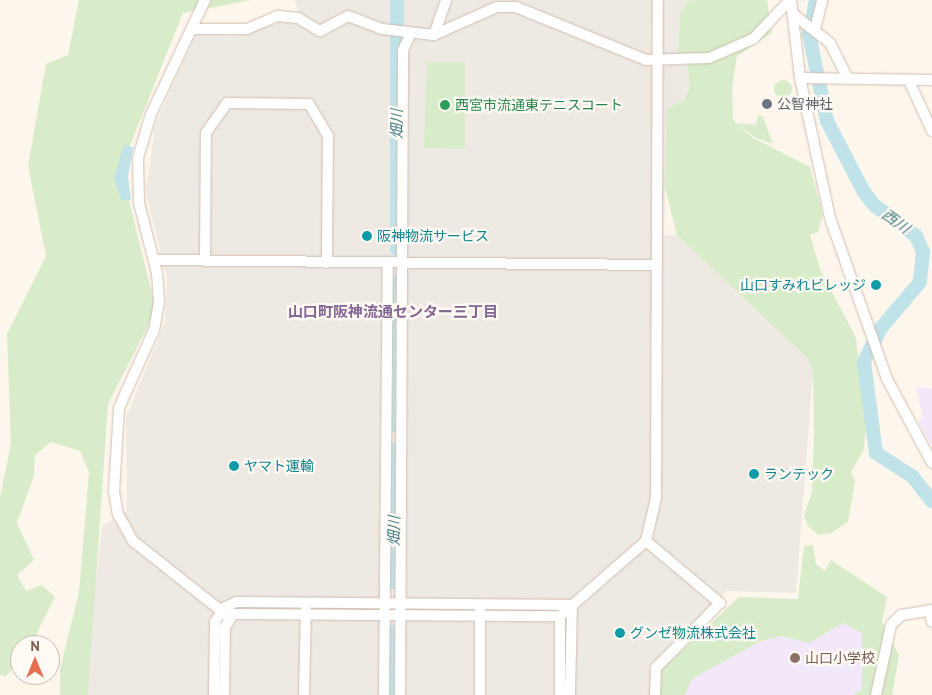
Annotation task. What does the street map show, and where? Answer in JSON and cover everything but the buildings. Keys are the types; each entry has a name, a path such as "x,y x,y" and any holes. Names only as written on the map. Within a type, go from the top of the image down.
{"street":[{"path":"205,0 151,114 138,158 139,203 154,260 157,317 119,408 115,503 134,542 229,618"},
{"path":"434,35 446,0"},
{"path":"214,695 214,628 220,611 237,602 401,603 560,616 646,541 656,498 658,0"},
{"path":"192,29 247,29 278,16 298,18 320,31 348,16 402,32 434,35 497,7 516,8 636,57 659,60 709,58 737,48 790,0"},
{"path":"790,0 800,78 830,218 873,345 931,461"},
{"path":"811,25 822,0"},
{"path":"793,14 811,25 830,43 848,79"},
{"path":"400,695 403,440 402,32"},
{"path":"800,78 932,80"},
{"path":"909,81 932,131"},
{"path":"205,261 206,133 227,103 309,104 328,136 327,263"},
{"path":"154,260 388,264 657,265"},
{"path":"384,695 388,264"},
{"path":"387,440 403,440"},
{"path":"646,541 720,603 656,668 655,695"},
{"path":"304,695 306,603"},
{"path":"229,618 238,613 401,615 572,605"},
{"path":"570,695 572,605"},
{"path":"480,610 480,695"},
{"path":"876,695 891,625 901,616 930,610 932,622"},
{"path":"560,616 560,695"},
{"path":"224,695 229,618"}],"shaded area":[{"path":"295,0 691,0 680,12 678,54 687,64 690,86 685,99 667,108 664,235 677,235 808,359 813,372 796,593 726,591 716,605 650,665 650,695 83,695 102,526 127,511 126,418 165,322 167,278 146,192 155,125 196,34 235,36 255,31 299,14"},
{"path":"916,387 932,389 932,447 918,421 923,418"},
{"name":"山口小学校","path":"843,623 862,632 862,690 853,695 685,695 692,679 759,642 781,636 809,643"}],"green space":[{"path":"79,0 251,0 183,13 121,168 156,310 108,404 88,695 60,695 60,669 79,593 89,472 80,451 51,442 35,455 34,476 17,523 34,560 17,575 26,591 42,585 55,597 36,635 10,635 10,672 5,677 0,674 0,497 11,444 7,334 46,256 28,166 46,64 68,55"},
{"path":"691,0 767,0 772,33 737,56 732,87 733,120 753,138 810,167 823,215 818,232 810,235 820,269 856,338 866,426 864,449 851,472 855,481 848,522 831,533 819,535 807,525 804,515 812,492 814,432 813,372 808,359 677,235 665,188 667,108 685,99 690,86 687,64 678,54 680,12"},
{"name":"西宮市流通東テニスコート","path":"427,62 465,62 465,149 424,148"},
{"path":"783,80 789,83 792,89 789,95 783,98 777,95 774,89 777,83"},
{"path":"758,115 763,117 773,144 754,137 737,123 756,125"},
{"path":"813,545 816,564 825,571 831,560 887,597 882,623 899,655 892,695 853,695 862,689 862,633 843,623 809,643 781,636 759,642 692,679 685,695 660,695 659,672 739,597 798,599 804,546"}],"water":[{"path":"124,145 133,147 128,177 131,200 121,200 114,178"}],"waterway":[{"name":"畑川","path":"397,0 397,249"},
{"name":"西川","path":"816,0 809,34 827,121 864,192 874,205 916,236 923,252 920,282 881,328 864,362 876,453 913,477 932,501"},
{"name":"畑川","path":"395,425 396,282"},
{"name":"畑川","path":"393,582 394,450"},
{"name":"畑川","path":"392,695 393,632"}],"place":[{"name":"公智神社","path":"767,104"},
{"name":"西宮市流通東テニスコート","path":"445,105"},
{"name":"阪神物流サービス","path":"367,236"},
{"name":"山口すみれビレッジ","path":"876,285"},
{"name":"ヤマト運輸","path":"234,466"},
{"name":"ランテック","path":"754,474"},
{"name":"グンゼ物流株式会社","path":"620,633"},
{"name":"山口小学校","path":"795,658"}],"district":[{"name":"山口町阪神流通センター三丁目","path":"393,312"}]}
